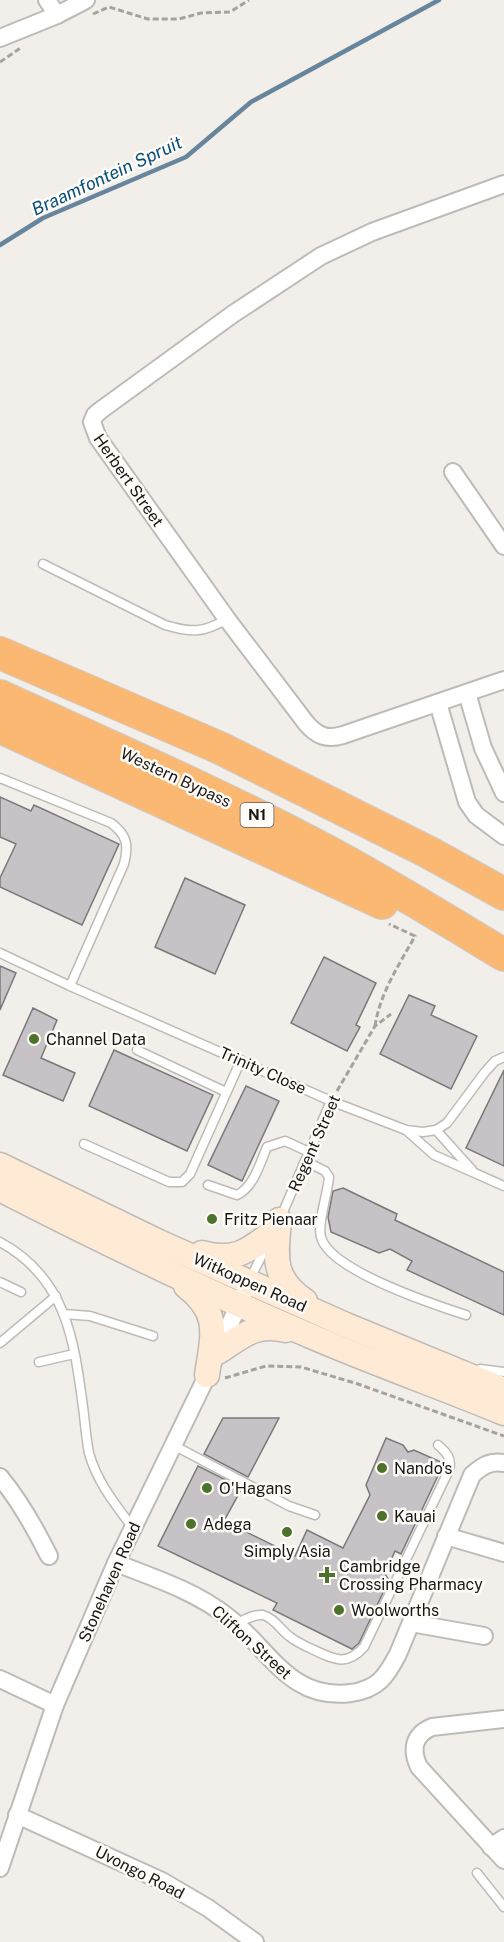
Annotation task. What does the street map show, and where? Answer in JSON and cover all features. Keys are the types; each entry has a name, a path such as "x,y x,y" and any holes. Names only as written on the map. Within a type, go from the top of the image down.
{"highway":[{"path":"0,653 220,748 428,852 504,894"},
{"name":"Western Bypass","path":"0,696 222,797 336,855 504,955"},
{"path":"0,727 404,913 504,955"}],"main road":[{"name":"Witkoppen Road","path":"0,1165 159,1242 346,1325 504,1390"},
{"name":"Witkoppen Road","path":"0,1189 238,1304 315,1338 504,1413"},
{"path":"159,1242 210,1255 232,1256 248,1250 276,1226"},
{"path":"276,1226 277,1261 283,1279 300,1298 346,1325"},
{"path":"160,1268 195,1293 208,1308 212,1337 205,1380"},
{"path":"218,1352 242,1335 257,1329 273,1328 315,1338"}],"street":[{"path":"47,0 57,15"},
{"path":"0,38 57,15 86,0"},
{"name":"Herbert Street","path":"504,184 372,232 321,256 233,314 95,415 92,422 98,438 227,619 312,730 326,738 344,735 504,681"},
{"path":"453,472 504,546"},
{"path":"467,693 483,747 504,792"},
{"path":"438,702 467,802 476,815 504,836"},
{"name":"Stonehaven Road","path":"0,1868 55,1705 116,1563 205,1380 249,1281"},
{"name":"Clifton Street","path":"116,1563 181,1589 209,1604 236,1624 290,1678 308,1688 325,1693 342,1694 373,1688 384,1677 398,1654 472,1475 483,1465 495,1462 504,1463"},
{"path":"0,1477 13,1492 49,1556"},
{"path":"446,1536 504,1553"},
{"path":"411,1623 484,1636"},
{"path":"0,1679 55,1705"},
{"path":"504,1719 432,1727 423,1731 417,1738 414,1748 415,1759 419,1767 498,1842 504,1860"},
{"name":"Uvongo Road","path":"17,1815 162,1881 208,1908 255,1942"}],"lane":[{"path":"43,564 165,625 202,631 227,619"},
{"path":"0,778 111,823 124,835 127,843 124,864 69,986"},
{"name":"Trinity Close","path":"0,953 69,986 331,1101 406,1130 423,1132 436,1130"},
{"path":"137,1050 226,1092"},
{"path":"475,1173 436,1130 447,1123 484,1072 495,1061 504,1057"},
{"path":"84,1144 169,1182 182,1182 190,1174 241,1060"},
{"name":"Regent Street","path":"249,1281 331,1101"},
{"path":"406,1130 434,1155 504,1186"},
{"path":"208,1185 237,1195 244,1192 254,1178 267,1147 285,1141 307,1156 329,1177 320,1231 323,1242 329,1250 362,1273 403,1292 466,1315"},
{"path":"0,1242 26,1260 44,1277 56,1296 64,1314 74,1354 89,1451 95,1472 105,1490 133,1528"},
{"path":"0,1282 21,1292"},
{"path":"0,1343 56,1296"},
{"path":"64,1314 90,1316 153,1336"},
{"path":"393,1344 429,1351 481,1370 504,1372"},
{"path":"39,1362 74,1354"},
{"path":"172,1445 289,1506 315,1515"},
{"path":"236,1624 254,1615 263,1616 271,1619 299,1642 328,1657 339,1660 357,1655 364,1647 449,1470 451,1462 449,1456 438,1445"},
{"path":"477,1873 504,1907"}],"path":[{"path":"86,17 109,7 148,19 179,19 201,13 230,12 249,0"},
{"path":"0,62 25,46"},
{"name":"Regent Street","path":"331,1101 375,1026 391,1014"},
{"path":"205,1380 266,1366 301,1367 358,1384 504,1436"}],"building":[{"path":"0,797 31,811 34,805 119,844 82,925 0,887 0,878 16,844 0,837"},
{"path":"185,878 245,905 215,974 155,947"},
{"path":"324,957 376,983 356,1025 360,1027 347,1051 291,1023"},
{"path":"0,966 16,973 0,1010"},
{"path":"409,995 435,1006 431,1015 477,1036 451,1089 380,1054"},
{"name":"Channel Data","path":"33,1008 57,1020 41,1058 75,1073 63,1101 3,1075"},
{"path":"114,1050 213,1095 187,1151 89,1106"},
{"path":"504,1070 504,1166 466,1148"},
{"path":"246,1086 279,1101 242,1181 208,1165"},
{"path":"343,1188 397,1214 395,1220 504,1272 504,1315 407,1270 412,1261 390,1249 379,1253 331,1232 328,1217 333,1191"},
{"path":"223,1418 279,1418 248,1477 204,1454"},
{"path":"386,1438 403,1445 408,1452 414,1450 443,1465 401,1554 395,1551 385,1574 389,1580 359,1643 352,1649 273,1610 277,1603 158,1546 198,1466 242,1488 224,1521 295,1556 307,1530 343,1548 370,1495 366,1485"}],"waterway":[{"name":"Braamfontein Spruit","path":"0,245 43,218 186,157 251,102 439,0"}],"place":[{"name":"Channel Data","path":"34,1039"},
{"name":"Fritz Pienaar","path":"212,1219"},
{"name":"Nando's","path":"382,1468"},
{"name":"O'Hagans","path":"207,1488"},
{"name":"Kauai","path":"382,1516"},
{"name":"Adega","path":"191,1524"},
{"name":"Simply Asia","path":"287,1532"},
{"name":"Cambridge Crossing Pharmacy","path":"327,1575"},
{"name":"Woolworths","path":"339,1610"}]}
